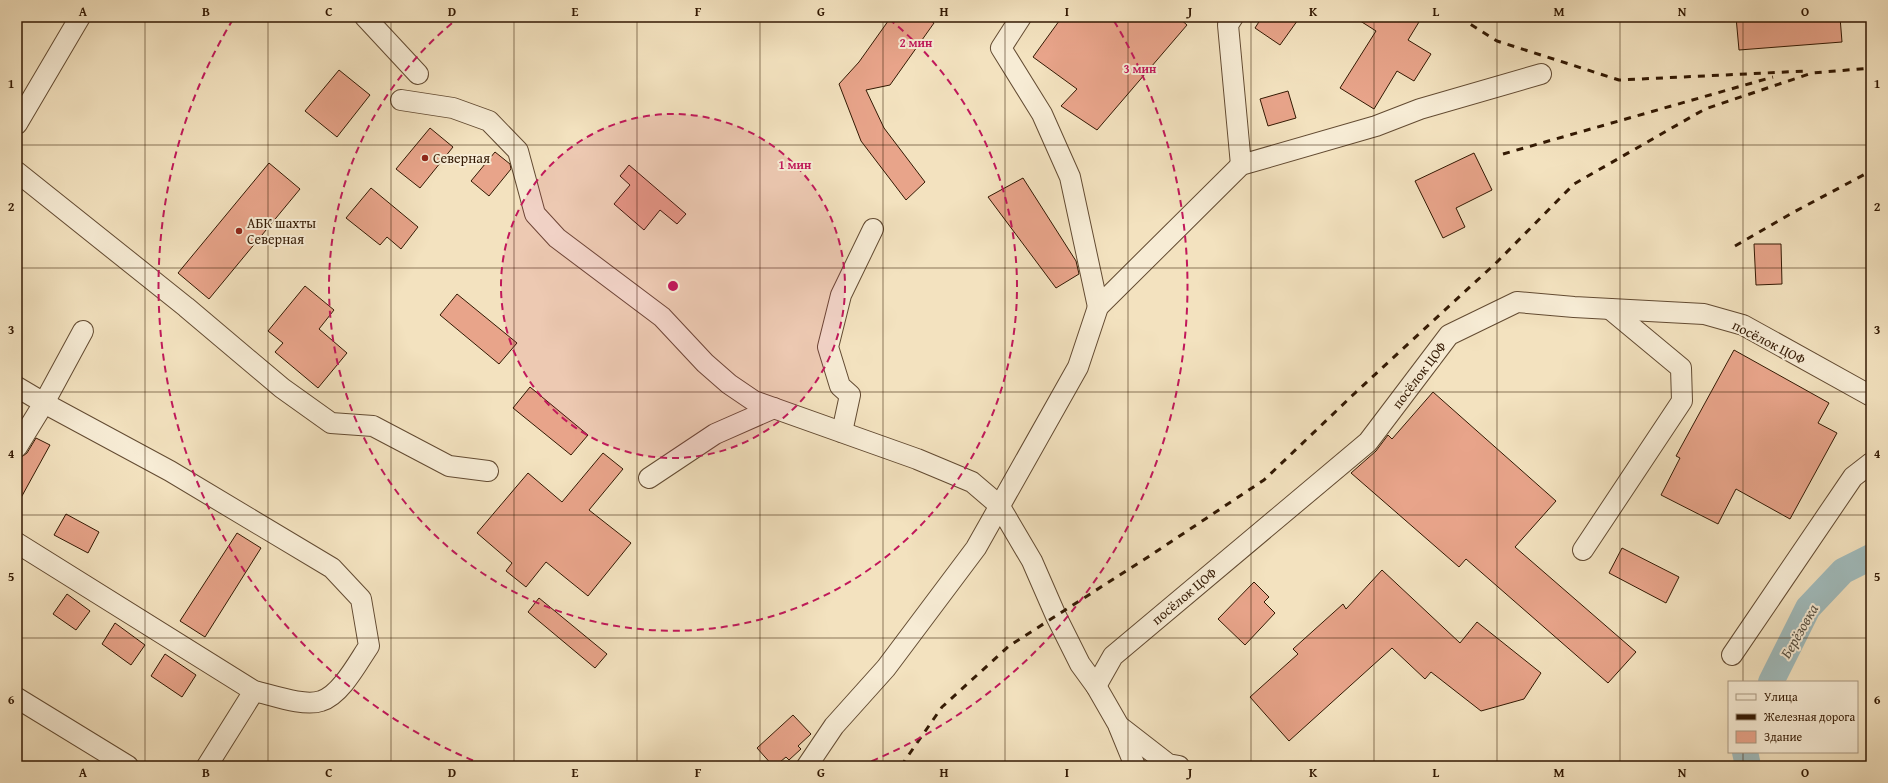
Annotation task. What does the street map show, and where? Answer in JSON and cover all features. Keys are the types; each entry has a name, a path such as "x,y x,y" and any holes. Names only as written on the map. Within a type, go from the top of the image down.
{"street":[{"path":"17,124 80,17"},
{"path":"365,17 418,74"},
{"path":"1021,17 1001,48 1042,114 1070,177 1098,307"},
{"path":"1233,17 1228,25 1241,165"},
{"path":"807,766 834,726 886,668 976,548 1078,367 1098,307 1241,165 1376,126 1420,109 1541,74"},
{"path":"401,100 453,108 489,121 518,151 535,214 557,238 662,317 705,363 729,384 754,401 917,459 972,482 1000,505 1032,561 1056,616 1080,664 1096,686 1119,726 1135,766"},
{"path":"17,172 186,307 282,388 331,423 373,426 448,466 488,471"},
{"path":"842,432 850,396 840,386 828,347 841,296 872,229"},
{"name":"посёлок ЦОФ","path":"1096,686 1113,656 1368,442 1449,335 1517,302 1704,314 1743,325 1871,396"},
{"path":"1583,550 1682,401 1680,368 1610,309"},
{"path":"17,447 44,403 83,331"},
{"path":"17,386 44,403 170,470 332,568 361,599 369,646 342,686 321,702 296,702 254,691 17,543"},
{"path":"649,478 715,434 774,408"},
{"path":"1732,655 1853,477 1871,463"},
{"path":"207,766 254,691"},
{"path":"17,698 128,766"},
{"path":"1119,726 1168,764 1179,766"}],"building":[{"path":"891,17 926,17 934,23 890,85 866,90 884,128 925,182 906,200 861,141 839,84 859,62"},
{"path":"1062,17 1178,17 1187,25 1097,130 1061,106 1077,89 1033,57"},
{"path":"1262,17 1300,17 1280,45 1255,28"},
{"path":"1354,17 1422,17 1408,40 1431,54 1414,81 1397,71 1374,109 1340,88 1376,31"},
{"path":"1736,17 1840,17 1842,42 1739,50"},
{"path":"339,70 370,95 337,137 305,111"},
{"path":"1288,91 1296,118 1268,126 1260,99"},
{"name":"Северная","path":"430,128 453,147 420,188 396,169"},
{"path":"495,152 510,164 511,169 489,196 471,181"},
{"path":"1474,153 1492,190 1456,208 1465,227 1443,238 1415,181"},
{"name":"АБК шахты Северная","path":"269,163 300,189 209,299 178,273"},
{"path":"629,165 686,214 677,224 660,210 644,230 614,204 630,185 620,176"},
{"path":"1023,178 1076,261 1079,274 1056,288 988,197"},
{"path":"371,188 418,227 401,249 387,237 380,245 346,218"},
{"path":"1754,244 1781,244 1782,284 1756,285"},
{"path":"305,286 334,310 319,329 347,353 318,388 275,352 283,343 268,331"},
{"path":"457,294 517,343 499,364 440,315"},
{"path":"1734,350 1829,403 1818,423 1837,433 1790,519 1736,489 1718,524 1661,495 1680,458 1676,456"},
{"path":"530,387 588,435 571,455 513,408"},
{"path":"1433,392 1556,501 1515,547 1636,652 1608,683 1466,559 1459,567 1351,473 1376,451 1388,435 1392,439"},
{"path":"36,438 50,445 17,505 17,463 20,458 27,453"},
{"path":"603,453 623,469 589,510 631,543 588,596 546,562 526,587 506,571 512,563 477,533 528,473 562,502"},
{"path":"66,514 99,532 88,553 54,535"},
{"path":"237,533 261,548 205,637 180,621"},
{"path":"1622,548 1679,577 1666,603 1609,573"},
{"path":"1382,570 1460,643 1477,622 1541,673 1524,699 1481,711 1431,672 1425,679 1392,648 1289,741 1250,697 1298,654 1293,649 1343,604 1346,609"},
{"path":"1254,582 1269,597 1264,602 1275,613 1245,645 1218,619"},
{"path":"67,594 90,611 76,630 53,614"},
{"path":"539,598 607,654 595,668 528,612"},
{"path":"115,623 145,645 131,665 102,644"},
{"path":"165,654 196,675 182,697 151,676"},
{"path":"793,715 811,734 798,746 801,749 789,760 786,757 773,766 757,748"}],"waterway":[{"name":"Берёзовка","path":"1772,681 1808,608 1843,571 1871,557"},
{"name":"Берёзовка","path":"1745,753 1748,766"}],"railway":[{"path":"1459,17 1497,41 1619,80 1807,71"},
{"path":"901,766 942,707 1009,646 1151,555 1264,480 1355,393 1497,262 1574,184 1705,109 1812,73 1871,68"},
{"path":"1503,154 1773,77"},
{"path":"1735,246 1792,213 1871,171"}],"place":[{"name":"Северная","path":"425,158"},
{"name":"АБК шахты Северная","path":"239,231"}]}
